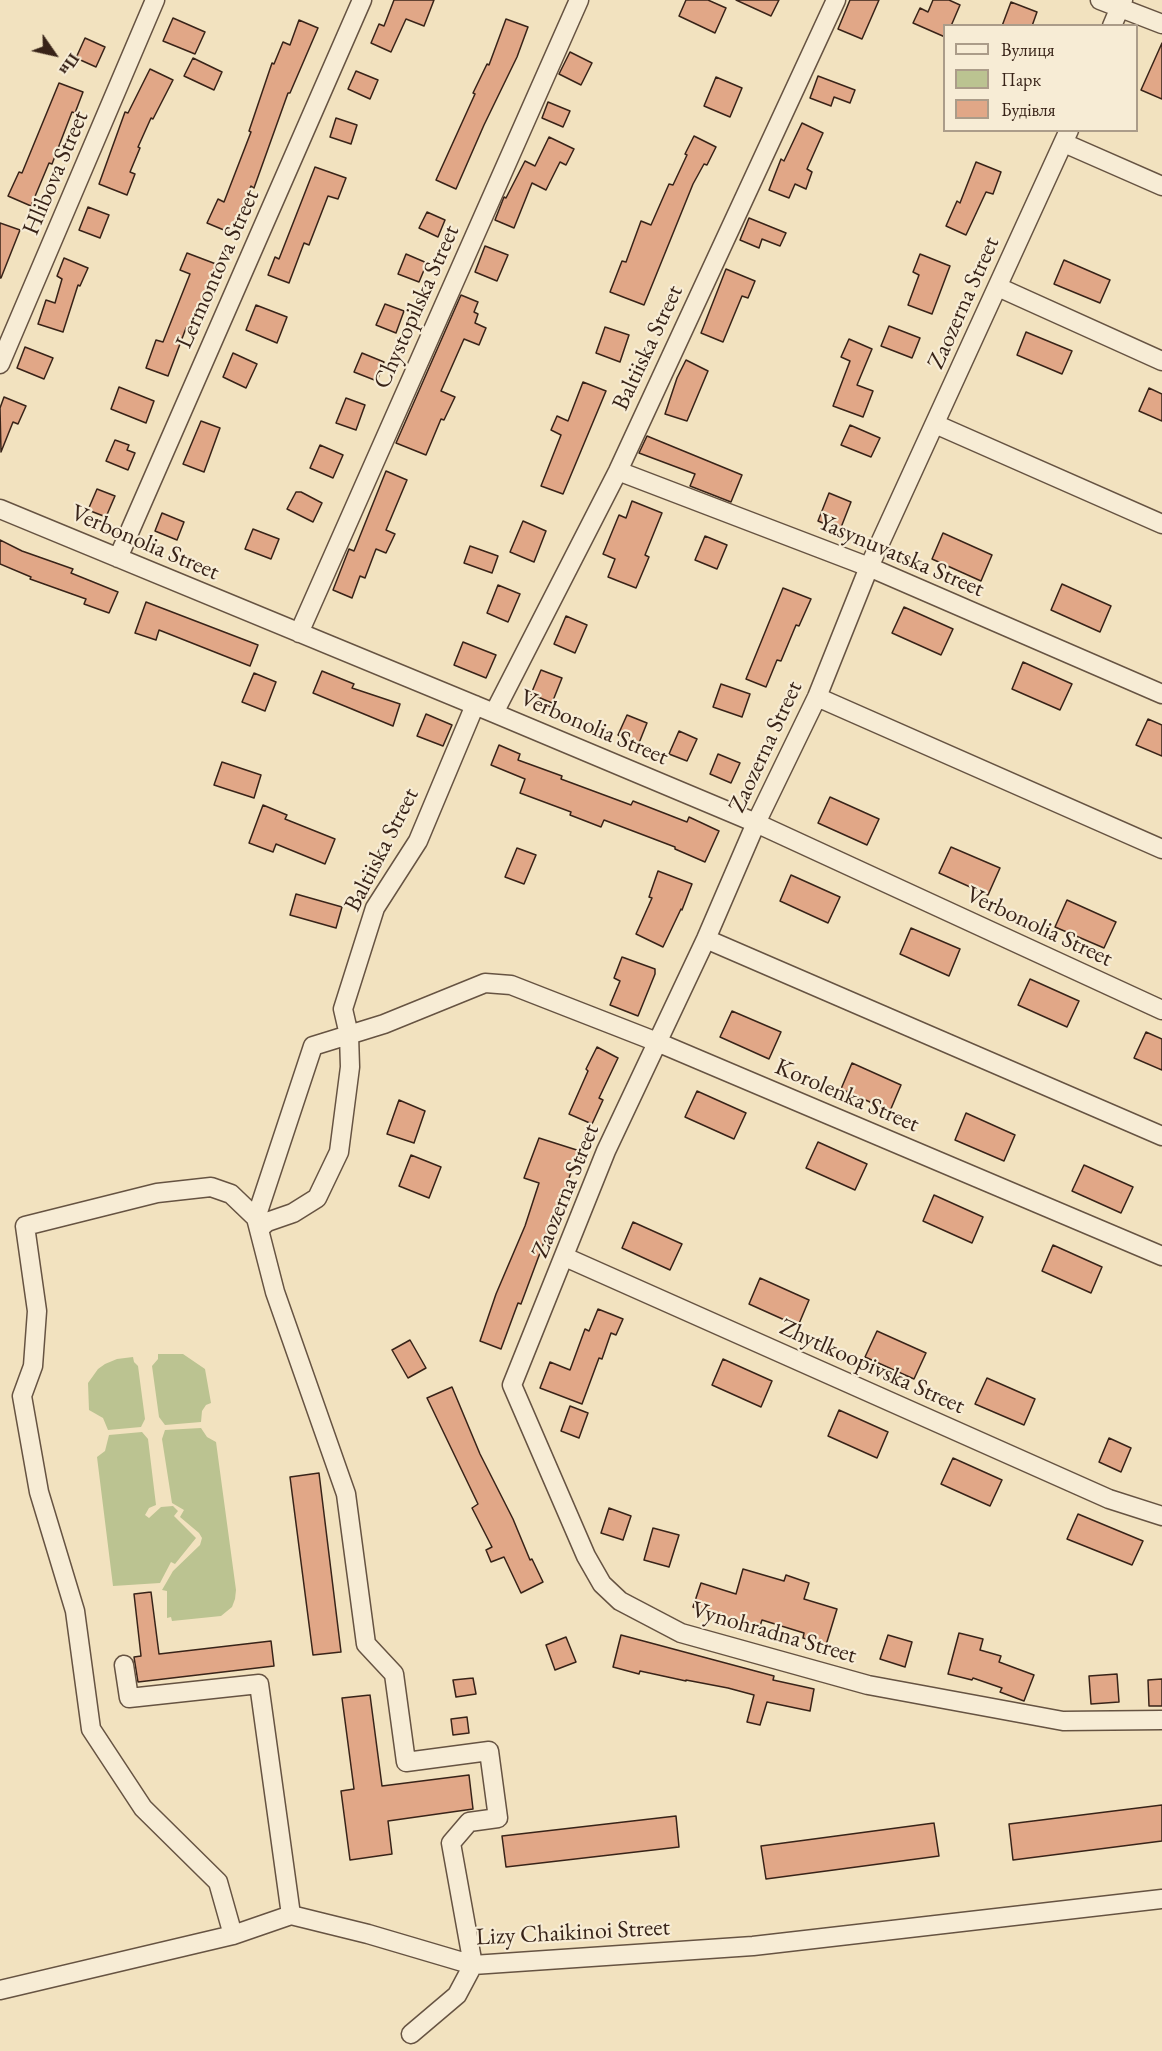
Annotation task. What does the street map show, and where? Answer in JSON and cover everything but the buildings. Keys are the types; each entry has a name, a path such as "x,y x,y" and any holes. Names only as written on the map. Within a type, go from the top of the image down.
{"street":[{"name":"Hlibova Street","path":"0,364 155,0"},
{"name":"Lermontova Street","path":"118,558 362,0"},
{"name":"Chystopilska Street","path":"299,633 579,0"},
{"name":"Baltiiska Street","path":"494,712 618,471 836,0"},
{"path":"1100,0 1121,4 1162,24"},
{"path":"1113,24 1121,4"},
{"path":"1066,137 1162,186"},
{"name":"Zaozerna Street","path":"512,1385 606,1151 706,939 756,823 817,697 869,567 1066,137"},
{"path":"998,287 1162,361"},
{"path":"935,424 1162,524"},
{"name":"Yasynuvatska Street","path":"618,471 869,567 1162,694"},
{"name":"Verbonolia Street","path":"0,509 494,712 756,823 1162,1010"},
{"path":"817,697 1162,849"},
{"name":"Baltiiska Street","path":"257,1224 293,1213 316,1198 339,1152 350,1067 349,1035 343,1010 375,908 418,841 475,705"},
{"path":"706,939 1162,1136"},
{"name":"Korolenka Street","path":"349,1035 384,1024 486,983 512,985 657,1042 1162,1256"},
{"path":"257,1224 313,1046 349,1035"},
{"path":"233,1935 218,1882 143,1808 91,1729 75,1611 39,1492 22,1396 33,1366 36,1311 25,1226 157,1193 211,1187 231,1194 257,1224 275,1292 346,1494 366,1644 394,1674 406,1762 489,1751 498,1818 470,1822 451,1843 473,1965 457,1995 411,2034"},
{"name":"Zhytlkoopivska Street","path":"565,1257 1109,1499 1162,1516"},
{"name":"Vynohradna Street","path":"512,1385 586,1556 602,1584 620,1601 681,1633 868,1685 1063,1721 1162,1720"},
{"path":"0,1990 233,1935 291,1915 259,1684 129,1698 124,1665"},
{"name":"Lizy Chaikinoi Street","path":"291,1915 368,1934 473,1965 753,1946 1162,1899"}],"green space":[{"path":"158,1354 183,1354 205,1369 211,1403 206,1405 202,1411 201,1422 165,1425 159,1417 152,1366 158,1359"},
{"path":"133,1357 138,1366 145,1419 141,1427 108,1430 103,1418 89,1410 88,1383 98,1369 105,1364 117,1359"},
{"path":"201,1428 207,1437 216,1442 236,1590 235,1599 232,1607 221,1616 172,1621 171,1617 167,1618 167,1591 162,1590 173,1571 200,1545 202,1538 180,1517 184,1510 172,1503 162,1439 165,1430"},
{"path":"142,1432 148,1439 156,1505 149,1508 145,1515 149,1518 161,1507 173,1506 178,1511 174,1516 196,1538 175,1564 171,1562 160,1583 113,1586 97,1457 105,1451 109,1435"}]}
